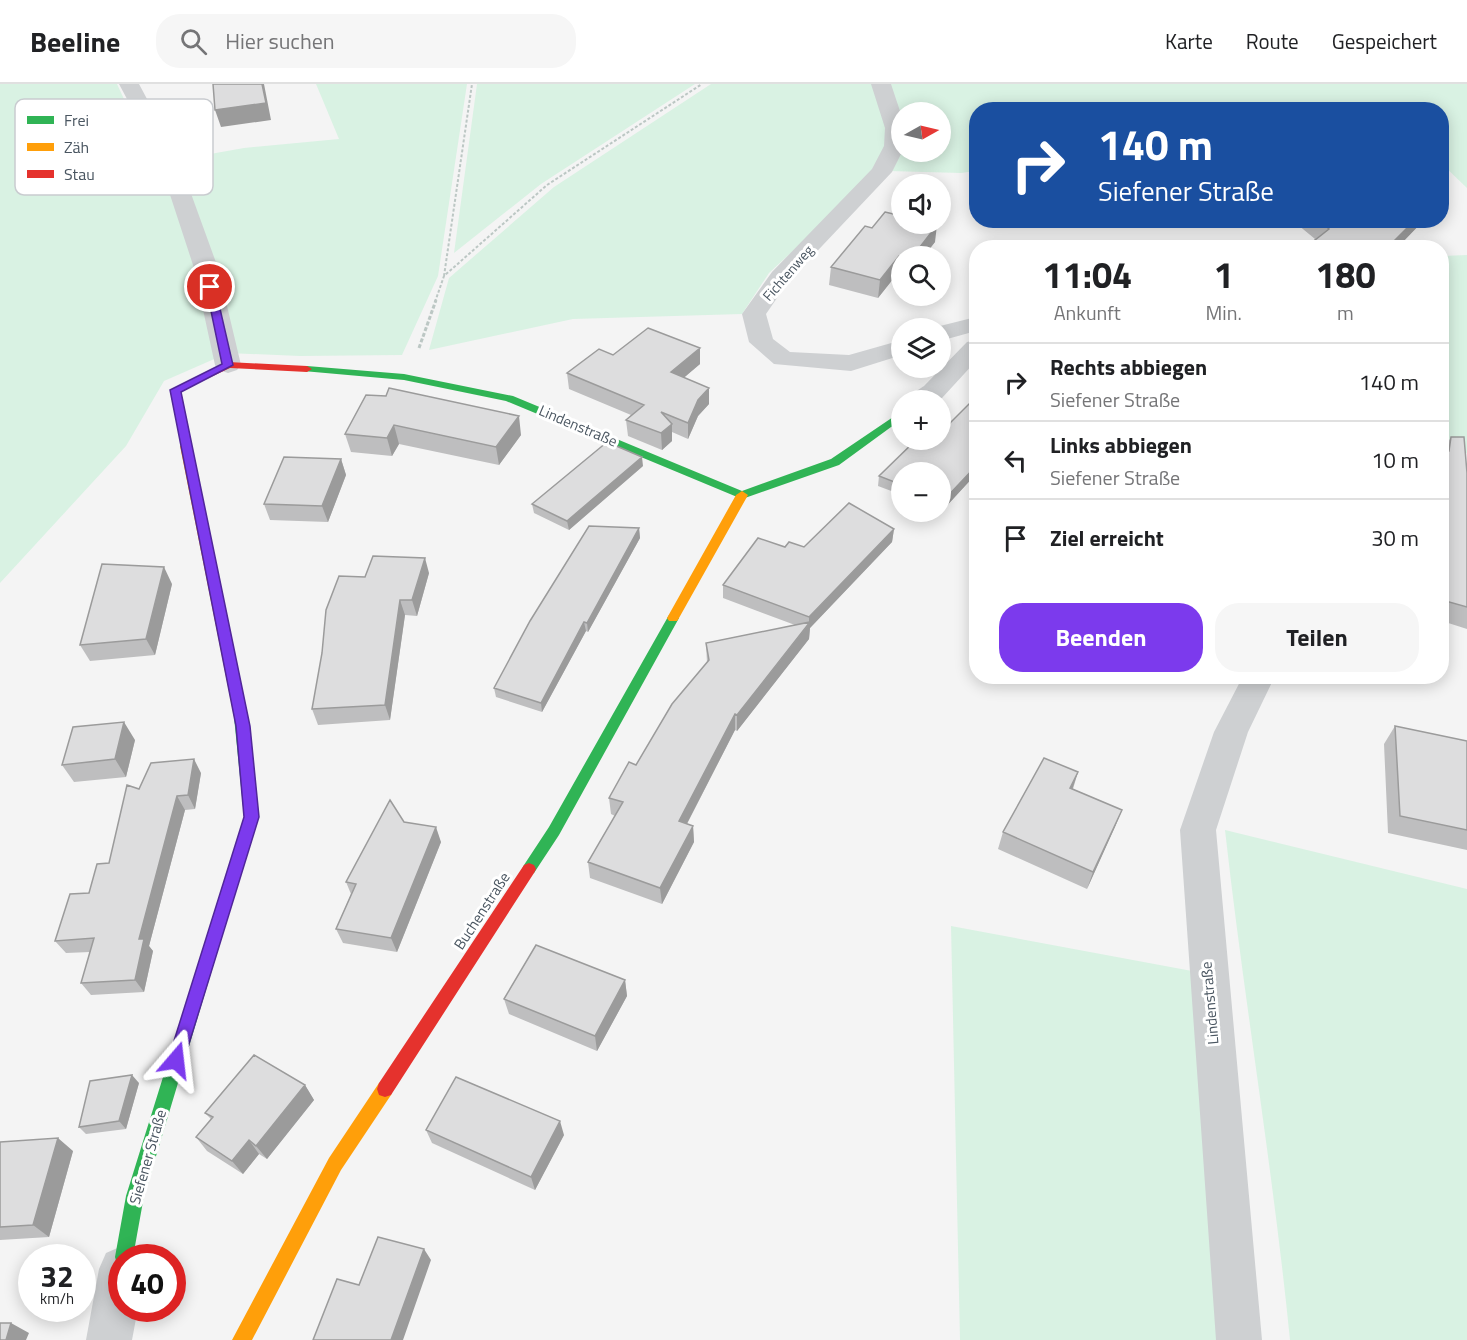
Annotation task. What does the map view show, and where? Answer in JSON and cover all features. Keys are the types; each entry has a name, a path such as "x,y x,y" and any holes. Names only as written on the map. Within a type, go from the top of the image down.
{"street":[{"path":"129,84 137,99"},
{"name":"Fichtenweg","path":"881,84 895,128 894,146 881,172 780,277 754,314 761,342 783,359 851,363 891,350"},
{"path":"181,195 206,268 228,365"},
{"path":"951,331 969,326"},
{"path":"935,390 969,354"},
{"name":"Lindenstraße","path":"228,365 362,372 404,377 509,398 742,495"},
{"name":"Siefener Straße","path":"126,1244 135,1196 251,817 243,726 175,390 228,365"},
{"path":"742,495 835,462 891,422"},
{"name":"Buchenstraße","path":"242,1340 335,1164 554,831 742,495"},
{"name":"Lindenstraße","path":"1239,1340 1198,830 1231,732 1255,684"},
{"path":"109,1340 112,1322"}],"path":[{"path":"404,377 412,366 444,276 472,84"},
{"path":"444,276 547,185 702,84"}],"green space":[{"path":"0,84 117,84 124,99 15,99 15,195 213,195 213,154 244,148 339,139 316,84 467,84 438,276 402,355 300,356 228,353 164,381 126,446 0,583"},
{"path":"477,84 695,84 541,184 454,253"},
{"path":"711,84 1467,84 1467,188 1449,171 1449,102 969,102 969,172 889,171 835,212 769,273 742,314 573,319 429,350 449,278 554,187"},
{"path":"1467,255 1467,453 1449,449 1449,256"},
{"path":"1225,830 1467,889 1467,1340 1290,1340"},
{"path":"951,926 1192,971 1226,1340 960,1340"}],"building":[{"path":"213,84 262,84 266,103 215,110"},
{"path":"885,212 891,213 891,234 930,234 921,246 891,246 891,266 880,280 831,267 865,226 872,228"},
{"path":"1407,228 1395,240 1315,240 1329,229"},
{"path":"648,328 700,348 671,372 709,388 698,400 688,423 661,412 672,424 661,433 626,420 644,405 567,373 599,349 613,355"},
{"path":"389,388 519,416 496,447 394,425 387,438 345,434 366,395 386,396"},
{"path":"969,404 969,473 951,493 951,462 893,462 906,450 951,450 951,422"},
{"path":"1451,437 1464,437 1467,473 1467,607 1449,602 1449,451"},
{"path":"607,442 642,457 567,521 532,504"},
{"path":"284,457 341,459 322,506 264,504"},
{"path":"891,464 891,481 879,476"},
{"path":"849,503 894,529 809,617 723,585 758,538 785,547 789,542 804,547"},
{"path":"589,526 639,528 587,623 584,622 541,703 494,688 530,621"},
{"path":"373,556 425,558 412,600 400,600 385,705 312,709 322,653 326,610 339,576 365,577"},
{"path":"102,564 164,567 146,639 80,645"},
{"path":"810,622 737,715 735,714 679,821 693,826 660,888 588,862 623,802 609,798 629,762 636,765 672,704 709,660 706,643"},
{"path":"124,722 115,759 62,765 73,727"},
{"path":"1395,726 1467,741 1467,830 1400,816"},
{"path":"1044,758 1078,772 1070,788 1122,810 1093,872 1003,832"},
{"path":"194,759 188,795 177,796 139,939 144,939 135,980 81,983 94,938 55,941 70,894 89,893 97,864 109,863 127,785 139,789 151,763"},
{"path":"390,800 404,822 436,827 391,938 336,929 356,884 346,882"},
{"path":"536,945 625,980 595,1036 504,999"},
{"path":"254,1055 305,1085 256,1146 249,1140 232,1161 196,1137 213,1117 205,1113"},
{"path":"132,1075 119,1121 79,1127 90,1081"},
{"path":"456,1077 560,1121 531,1177 426,1130"},
{"path":"58,1138 33,1225 0,1227 0,1142"},
{"path":"378,1237 424,1249 391,1340 313,1340 337,1279 359,1285"},
{"path":"0,1323 11,1323 6,1340 0,1340"}],"traffic: fast":[{"path":"307,369 404,377 509,398 742,495 835,462 891,422"},
{"path":"529,869 554,831 673,618"},
{"path":"126,1244 135,1196 251,817 241,717"}],"traffic: slow":[{"path":"186,446 241,717"},
{"path":"673,618 742,495"},
{"path":"242,1340 335,1164 385,1089"}],"traffic: jam":[{"path":"186,446 175,390 228,365 307,369"},
{"path":"385,1089 529,869"}],"route":[{"path":"176,1060 251,817 243,726 175,390 228,365 210,287"}]}
